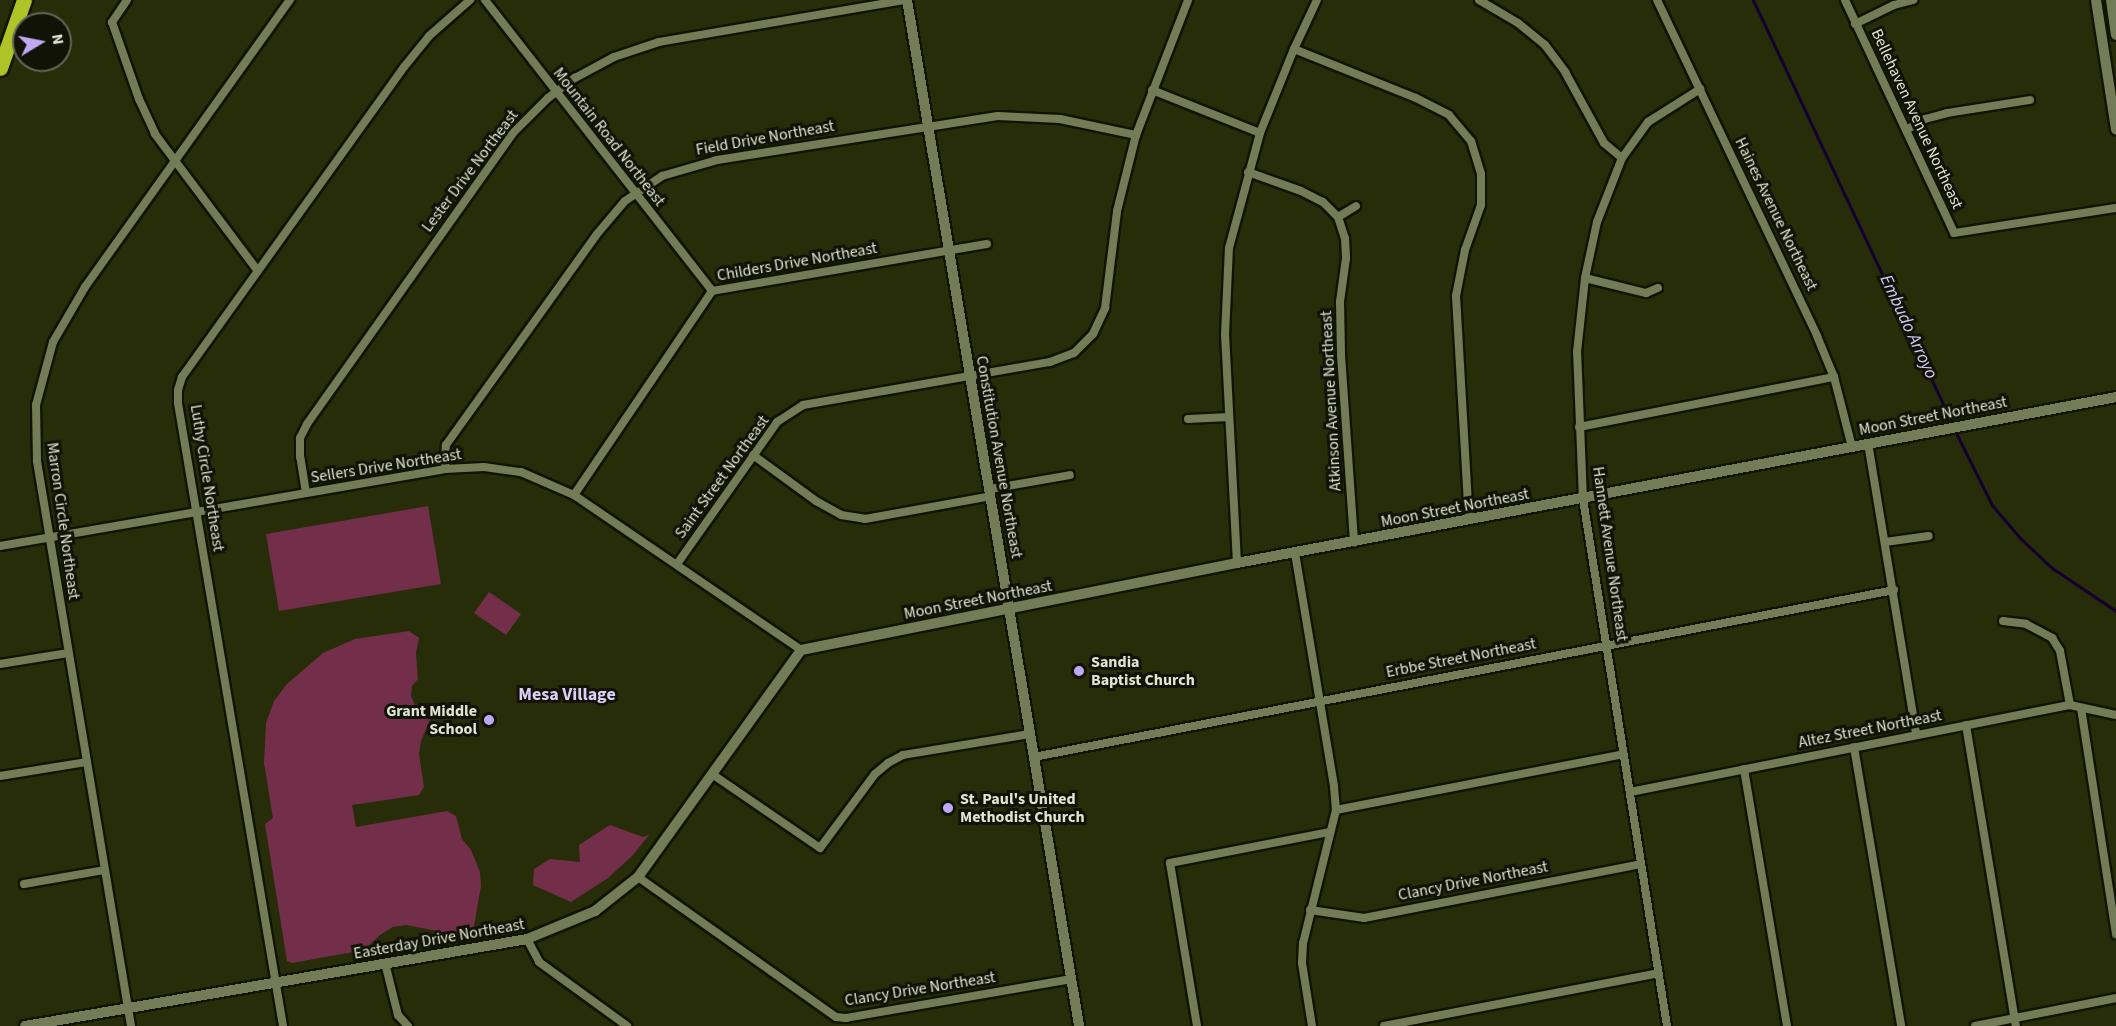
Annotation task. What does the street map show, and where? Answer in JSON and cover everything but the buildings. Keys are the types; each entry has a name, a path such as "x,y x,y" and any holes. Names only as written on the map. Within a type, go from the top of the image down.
{"highway":[{"path":"0,52 14,0"},
{"path":"0,68 24,0"}],"street":[{"path":"127,0 112,22 139,99 155,134 257,270"},
{"name":"Marron Circle Northeast","path":"131,1026 37,461 36,405 53,342 84,287 290,0"},
{"name":"Luthy Circle Northeast","path":"284,1026 178,390 182,377 404,67 429,36 470,0"},
{"name":"Mountain Road Northeast","path":"485,0 633,194 712,291"},
{"name":"Lester Drive Northeast","path":"306,493 300,457 300,438 307,424 513,133 555,93 575,78 614,57 659,42 906,0"},
{"name":"Constitution Avenue Northeast","path":"906,0 1079,1026"},
{"name":"Saint Street Northeast","path":"677,564 777,422 803,405 1050,362 1074,353 1093,334 1105,308 1117,211 1136,135 1188,0"},
{"path":"1237,563 1225,335 1229,248 1260,133 1294,49 1317,0"},
{"path":"1479,0 1518,23 1545,45 1571,80 1604,143 1622,158"},
{"name":"Haines Avenue Northeast","path":"1657,0 1817,336 1833,377 1852,447"},
{"name":"Bellehaven Avenue Northeast","path":"1845,0 1954,233 2116,208"},
{"path":"1856,24 1894,5 1913,0"},
{"path":"2096,0 2116,129"},
{"path":"2111,0 2116,35"},
{"path":"2100,25 2115,23"},
{"path":"1294,49 1416,98 1449,115 1471,141 1481,174 1481,205 1465,250 1456,296 1469,520"},
{"name":"Hannett Avenue Northeast","path":"1666,1026 1608,644 1583,499 1577,352 1585,278 1597,222 1622,158 1648,122 1700,89"},
{"path":"1152,90 1260,133"},
{"path":"1906,130 1925,119 1947,113 2030,100"},
{"name":"Field Drive Northeast","path":"445,469 446,445 597,234 633,194 662,176 705,162 928,125 998,116 1050,119 1136,135"},
{"path":"1248,172 1301,191 1323,202 1338,217 1356,206"},
{"name":"Atkinson Avenue Northeast","path":"1338,217 1345,238 1346,258 1341,302 1341,355 1354,543"},
{"name":"Childers Drive Northeast","path":"574,495 712,291 987,244"},
{"path":"1585,278 1646,293 1658,288"},
{"path":"1579,427 1833,377"},
{"name":"Moon Street Northeast","path":"801,650 1237,563 1354,543 2116,397"},
{"path":"1188,419 1229,417"},
{"path":"1868,443 1916,734"},
{"path":"753,455 816,501 841,515 865,519 1070,475"},
{"name":"Sellers Drive Northeast","path":"0,546 445,469 483,467 521,472 574,495 801,650"},
{"path":"1886,542 1929,536"},
{"path":"1295,553 1336,810 1303,943 1302,963 1312,1026"},
{"name":"Erbbe Street Northeast","path":"1034,757 1608,644 1894,591"},
{"path":"2003,621 2026,624 2052,638 2060,651 2070,705"},
{"name":"Easterday Drive Northeast","path":"25,1026 527,939 595,911 638,877 801,650"},
{"path":"0,664 68,653"},
{"name":"Altez Street Northeast","path":"1630,792 2070,705 2116,715"},
{"path":"2081,708 2116,934"},
{"path":"1966,725 2016,1022"},
{"path":"712,774 820,848 874,774 888,763 903,755 1030,734"},
{"path":"1854,747 1901,1026"},
{"path":"1336,810 1624,754"},
{"path":"0,776 86,762"},
{"path":"1744,769 1787,1026"},
{"path":"1197,1026 1170,863 1330,832"},
{"name":"Clancy Drive Northeast","path":"1310,910 1364,918 1641,864"},
{"path":"24,884 104,870"},
{"name":"Clancy Drive Northeast","path":"638,877 836,1017 846,1018 1071,979"},
{"path":"527,939 539,962 627,1026"},
{"path":"385,963 398,1015 408,1026"},
{"path":"1384,1026 1658,973"},
{"path":"1975,1026 2016,1022 2116,998"}],"shaded area":[{"path":"428,506 441,584 279,611 266,534"},
{"path":"489,592 521,614 506,635 474,613"},
{"path":"409,631 419,638 416,653 418,679 412,686 411,696 415,706 430,711 432,715 421,741 419,754 424,787 419,795 352,805 356,827 447,811 456,816 462,839 471,850 480,872 481,886 473,932 448,933 406,925 393,927 380,935 364,950 292,963 287,961 265,824 273,818 264,763 266,723 274,701 287,684 323,653 355,639"},
{"path":"610,825 643,837 649,835 633,855 608,878 571,902 533,885 534,869 550,859 580,862 579,845"}],"waterway":[{"name":"Embudo Arroyo","path":"1753,0 1953,425"},
{"name":"Embudo Arroyo","path":"1955,431 1992,505 2020,538 2052,568 2116,611"}],"place":[{"name":"Sandia Baptist Church","path":"1079,671"},
{"name":"Grant Middle School","path":"489,720"},
{"name":"St. Paul's United Methodist Church","path":"948,808"}],"district":[{"name":"Mesa Village","path":"567,695"}]}
